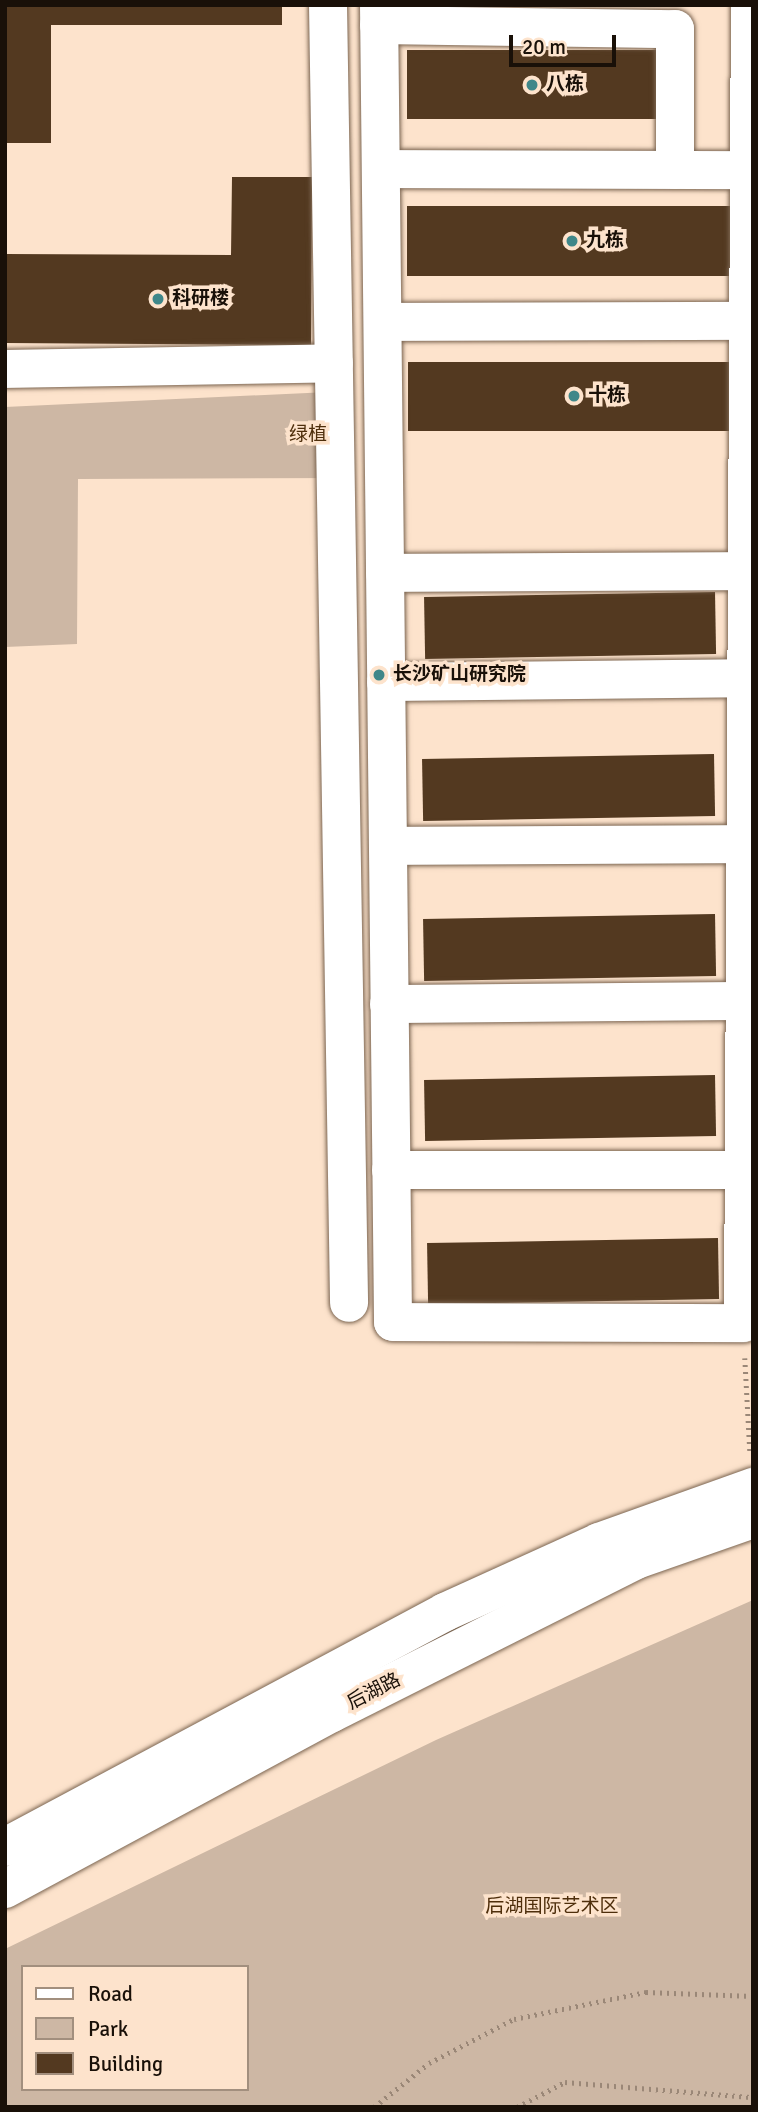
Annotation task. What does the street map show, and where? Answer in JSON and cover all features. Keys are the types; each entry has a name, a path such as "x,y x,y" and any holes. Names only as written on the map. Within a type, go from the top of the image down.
{"street":[{"path":"328,5 349,1303"},
{"path":"675,170 675,29 379,15 393,1322 743,1322 751,5"},
{"path":"381,169 750,170"},
{"path":"383,323 749,321"},
{"path":"5,369 334,363"},
{"path":"385,573 748,571"},
{"path":"386,682 747,678"},
{"path":"388,846 746,844"},
{"path":"389,1004 746,1001"},
{"path":"391,1170 744,1170"},
{"name":"后湖路","path":"5,1847 444,1612 599,1542 752,1497"},
{"name":"后湖路","path":"5,1889 332,1713 636,1560 752,1497"}],"path":[{"path":"743,1322 752,1497"},
{"path":"374,2107 429,2063 514,2019 646,1992 753,1996"},
{"path":"517,2107 565,2082 753,2097"}],"green space":[{"name":"绿植","path":"350,391 352,478 78,479 77,644 5,647 5,407"},
{"name":"后湖国际艺术区","path":"753,1600 753,2107 5,2107 5,1949 436,1740"}],"building":[{"path":"5,5 282,5 282,25 51,25 51,143 5,143"},
{"name":"八栋","path":"407,50 658,50 658,119 407,119"},
{"name":"科研楼","path":"232,177 312,177 311,345 5,343 5,254 231,255"},
{"name":"九栋","path":"407,206 738,206 738,276 407,276"},
{"name":"十栋","path":"408,362 740,362 740,431 408,431"},
{"path":"715,592 716,654 425,659 424,597"},
{"path":"714,754 715,816 423,821 422,759"},
{"path":"715,914 716,976 424,981 423,919"},
{"path":"715,1075 716,1136 425,1141 424,1080"},
{"path":"718,1238 719,1299 428,1304 427,1243"}],"place":[{"name":"八栋","path":"532,85"},
{"name":"九栋","path":"572,241"},
{"name":"科研楼","path":"158,299"},
{"name":"十栋","path":"574,396"},
{"name":"长沙矿山研究院","path":"379,675"}]}
